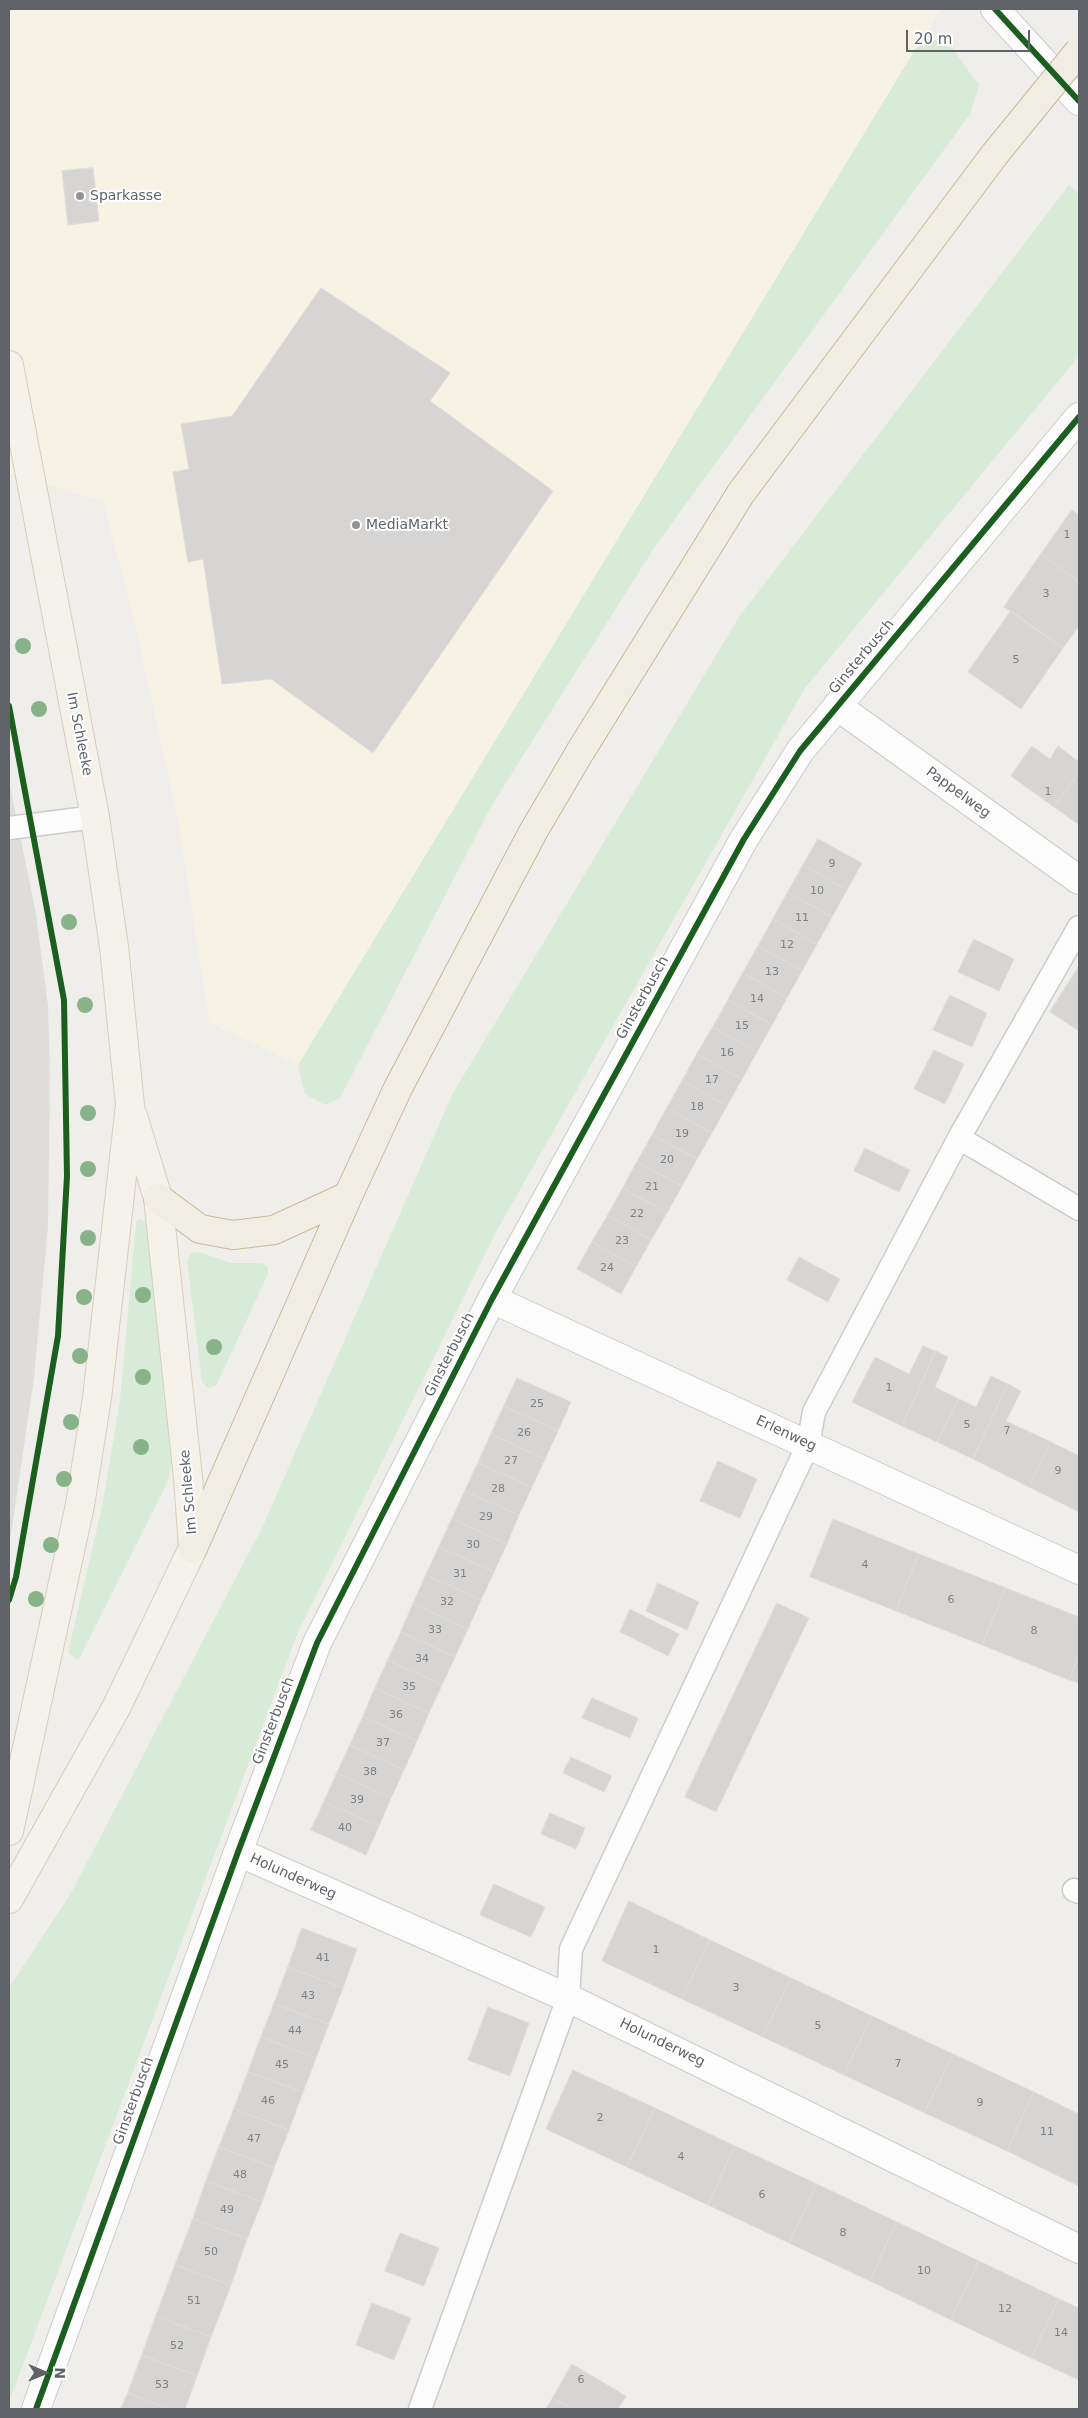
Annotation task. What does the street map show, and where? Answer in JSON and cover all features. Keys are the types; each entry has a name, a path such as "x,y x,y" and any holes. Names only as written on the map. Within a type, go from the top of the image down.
{"highway":[{"path":"193,1548 348,1196 398,1088 490,910 580,752 742,493 995,154 1079,51"},
{"path":"158,1198 200,1229 232,1235 274,1230 348,1196"}],"main road":[{"name":"Im Schleeke","path":"9,365 95,817 114,947 130,1105 158,1198 188,1478 193,1548 116,1708 9,1898"},
{"name":"Im Schleeke","path":"9,1831 80,1505 97,1398 130,1105"}],"street":[{"path":"995,9 1079,101"},
{"name":"Ginsterbusch","path":"36,2409 238,1852 317,1643 492,1299 744,839 800,751 1079,417"},
{"name":"Pappelweg","path":"837,706 1079,880"},
{"name":"Erlenweg","path":"492,1299 1079,1570"},
{"name":"Holunderweg","path":"238,1852 568,1998 1079,2249"}],"lane":[{"path":"9,828 95,817"},
{"path":"420,2409 568,1998 571,1950 808,1444 814,1412 959,1138 1079,927"},
{"path":"959,1138 1079,1209"}],"shaded area":[{"path":"9,9 941,9 298,1065 209,1022 179,825 136,628 103,501 9,474"},
{"path":"9,781 36,914 48,1006 50,1073 48,1226 34,1378 9,1548"}],"green space":[{"path":"924,35 952,48 979,85 970,114 656,545 492,805 340,1098 325,1105 305,1094 298,1065"},
{"path":"1069,185 1079,194 1079,356 805,688 496,1232 298,1632 9,2402 9,1988 71,1893 262,1528 453,1093 739,617"},
{"path":"142,1219 146,1224 173,1458 168,1481 78,1661 68,1653 102,1507 120,1401 136,1224 137,1220"},
{"path":"199,1252 231,1263 262,1263 268,1267 268,1274 216,1386 208,1388 202,1382 187,1261 191,1253"}],"building":[{"name":"Sparkasse","path":"93,168 99,221 68,225 62,171"},
{"name":"MediaMarkt","path":"321,288 450,373 430,401 553,491 373,753 271,679 222,684 203,559 188,562 173,472 189,469 181,424 232,416"},
{"path":"1072,510 1079,515 1079,582 1041,554"},
{"path":"1041,554 1079,582 1079,626 1063,648 1004,607"},
{"path":"1011,611 1063,648 1021,709 968,672"},
{"path":"1032,746 1050,759 1058,746 1079,762 1079,772 1054,807 1011,776"},
{"path":"1079,772 1079,825 1054,807"},
{"path":"818,839 862,863 847,890 803,865"},
{"path":"803,865 847,890 832,917 788,892"},
{"path":"788,892 832,917 817,944 773,919"},
{"path":"773,919 817,944 802,971 758,946"},
{"path":"974,939 1014,959 999,991 958,972"},
{"path":"758,946 802,971 787,998 743,973"},
{"path":"1079,966 1079,1031 1050,1012"},
{"path":"743,973 787,998 772,1025 728,1000"},
{"path":"950,995 987,1013 972,1047 933,1030"},
{"path":"728,1000 772,1025 757,1052 713,1027"},
{"path":"713,1027 757,1052 742,1079 697,1054"},
{"path":"934,1050 964,1064 945,1104 914,1089"},
{"path":"697,1054 742,1079 727,1106 682,1081"},
{"path":"682,1081 727,1106 712,1133 667,1108"},
{"path":"667,1108 712,1133 697,1159 652,1135"},
{"path":"652,1135 697,1159 682,1186 637,1162"},
{"path":"865,1148 910,1170 899,1192 854,1171"},
{"path":"637,1162 682,1186 667,1213 623,1188"},
{"path":"623,1188 667,1213 651,1240 608,1215"},
{"path":"608,1215 651,1240 636,1267 592,1242"},
{"path":"592,1242 636,1267 621,1294 577,1269"},
{"path":"799,1257 840,1279 828,1302 787,1280"},
{"path":"923,1346 936,1351 902,1426 852,1402 875,1357 909,1374"},
{"path":"936,1351 948,1357 935,1387 959,1399 937,1442 902,1426"},
{"path":"991,1376 1008,1384 973,1459 937,1442 959,1399 976,1407"},
{"path":"517,1378 571,1402 558,1431 504,1406"},
{"path":"1008,1384 1021,1391 1006,1421 1051,1442 1029,1487 973,1459"},
{"path":"504,1406 558,1431 545,1459 491,1434"},
{"path":"491,1434 545,1459 532,1487 478,1463"},
{"path":"1051,1442 1079,1456 1079,1512 1029,1487"},
{"path":"718,1461 757,1479 740,1518 700,1501"},
{"path":"478,1463 532,1487 519,1515 465,1491"},
{"path":"465,1491 519,1515 507,1544 452,1519"},
{"path":"452,1519 507,1544 494,1572 439,1547"},
{"path":"833,1519 919,1554 896,1611 810,1577"},
{"path":"439,1547 494,1572 481,1600 426,1575"},
{"path":"919,1554 1006,1588 982,1645 896,1611"},
{"path":"426,1575 481,1600 468,1629 413,1604"},
{"path":"658,1583 699,1602 687,1630 646,1611"},
{"path":"1006,1588 1079,1617 1079,1654 1069,1680 982,1645"},
{"path":"777,1603 809,1618 716,1812 685,1797"},
{"path":"413,1604 468,1629 455,1657 401,1632"},
{"path":"630,1609 679,1634 668,1656 620,1632"},
{"path":"401,1632 455,1657 442,1685 388,1660"},
{"path":"1079,1654 1079,1683 1069,1680"},
{"path":"388,1660 442,1685 429,1713 375,1688"},
{"path":"375,1688 429,1713 417,1741 363,1717"},
{"path":"592,1698 638,1718 630,1738 582,1718"},
{"path":"363,1717 417,1741 404,1770 350,1745"},
{"path":"350,1745 404,1770 391,1798 337,1773"},
{"path":"571,1757 612,1776 604,1792 563,1773"},
{"path":"337,1773 391,1798 379,1826 324,1802"},
{"path":"324,1802 379,1826 366,1855 311,1830"},
{"path":"550,1813 585,1828 576,1849 541,1834"},
{"path":"494,1884 545,1907 531,1937 480,1915"},
{"path":"629,1901 710,1940 682,1999 602,1961"},
{"path":"302,1928 357,1949 343,1988 288,1967"},
{"path":"710,1940 791,1978 763,2037 682,1999"},
{"path":"288,1967 343,1988 329,2024 274,2004"},
{"path":"791,1978 872,2016 844,2075 763,2037"},
{"path":"274,2004 329,2024 316,2058 261,2037"},
{"path":"488,2007 529,2023 510,2076 468,2060"},
{"path":"872,2016 953,2054 925,2113 844,2075"},
{"path":"261,2037 316,2058 303,2092 248,2072"},
{"path":"953,2054 1034,2092 1007,2151 925,2113"},
{"path":"573,2070 655,2108 627,2167 546,2129"},
{"path":"248,2072 303,2092 289,2130 234,2109"},
{"path":"1034,2092 1079,2114 1079,2186 1007,2151"},
{"path":"655,2108 735,2146 708,2205 627,2167"},
{"path":"234,2109 289,2130 274,2168 219,2147"},
{"path":"735,2146 817,2184 789,2243 708,2205"},
{"path":"219,2147 274,2168 262,2202 206,2181"},
{"path":"206,2181 262,2202 247,2239 193,2219"},
{"path":"817,2184 897,2222 870,2281 789,2243"},
{"path":"193,2219 247,2239 231,2285 175,2265"},
{"path":"897,2222 979,2261 951,2320 870,2281"},
{"path":"400,2233 439,2248 424,2286 385,2271"},
{"path":"979,2261 1059,2299 1031,2358 951,2320"},
{"path":"175,2265 231,2285 211,2337 156,2316"},
{"path":"1059,2299 1079,2308 1079,2380 1031,2358"},
{"path":"372,2303 411,2318 394,2360 356,2345"},
{"path":"156,2316 211,2337 197,2376 142,2355"},
{"path":"142,2355 197,2376 185,2409 169,2409 128,2393"},
{"path":"572,2364 626,2396 618,2409 572,2409 553,2398"},
{"path":"128,2393 169,2409 121,2409"},
{"path":"553,2398 572,2409 546,2409"}],"cycle path":[{"path":"995,9 1079,101"},
{"path":"36,2409 238,1852 317,1643 492,1299 744,839 800,751 1079,417"},
{"path":"9,706 64,1000 67,1176 58,1336 16,1577 9,1600"}],"place":[{"name":"Sparkasse","path":"80,196"},
{"name":"MediaMarkt","path":"356,525"}]}
